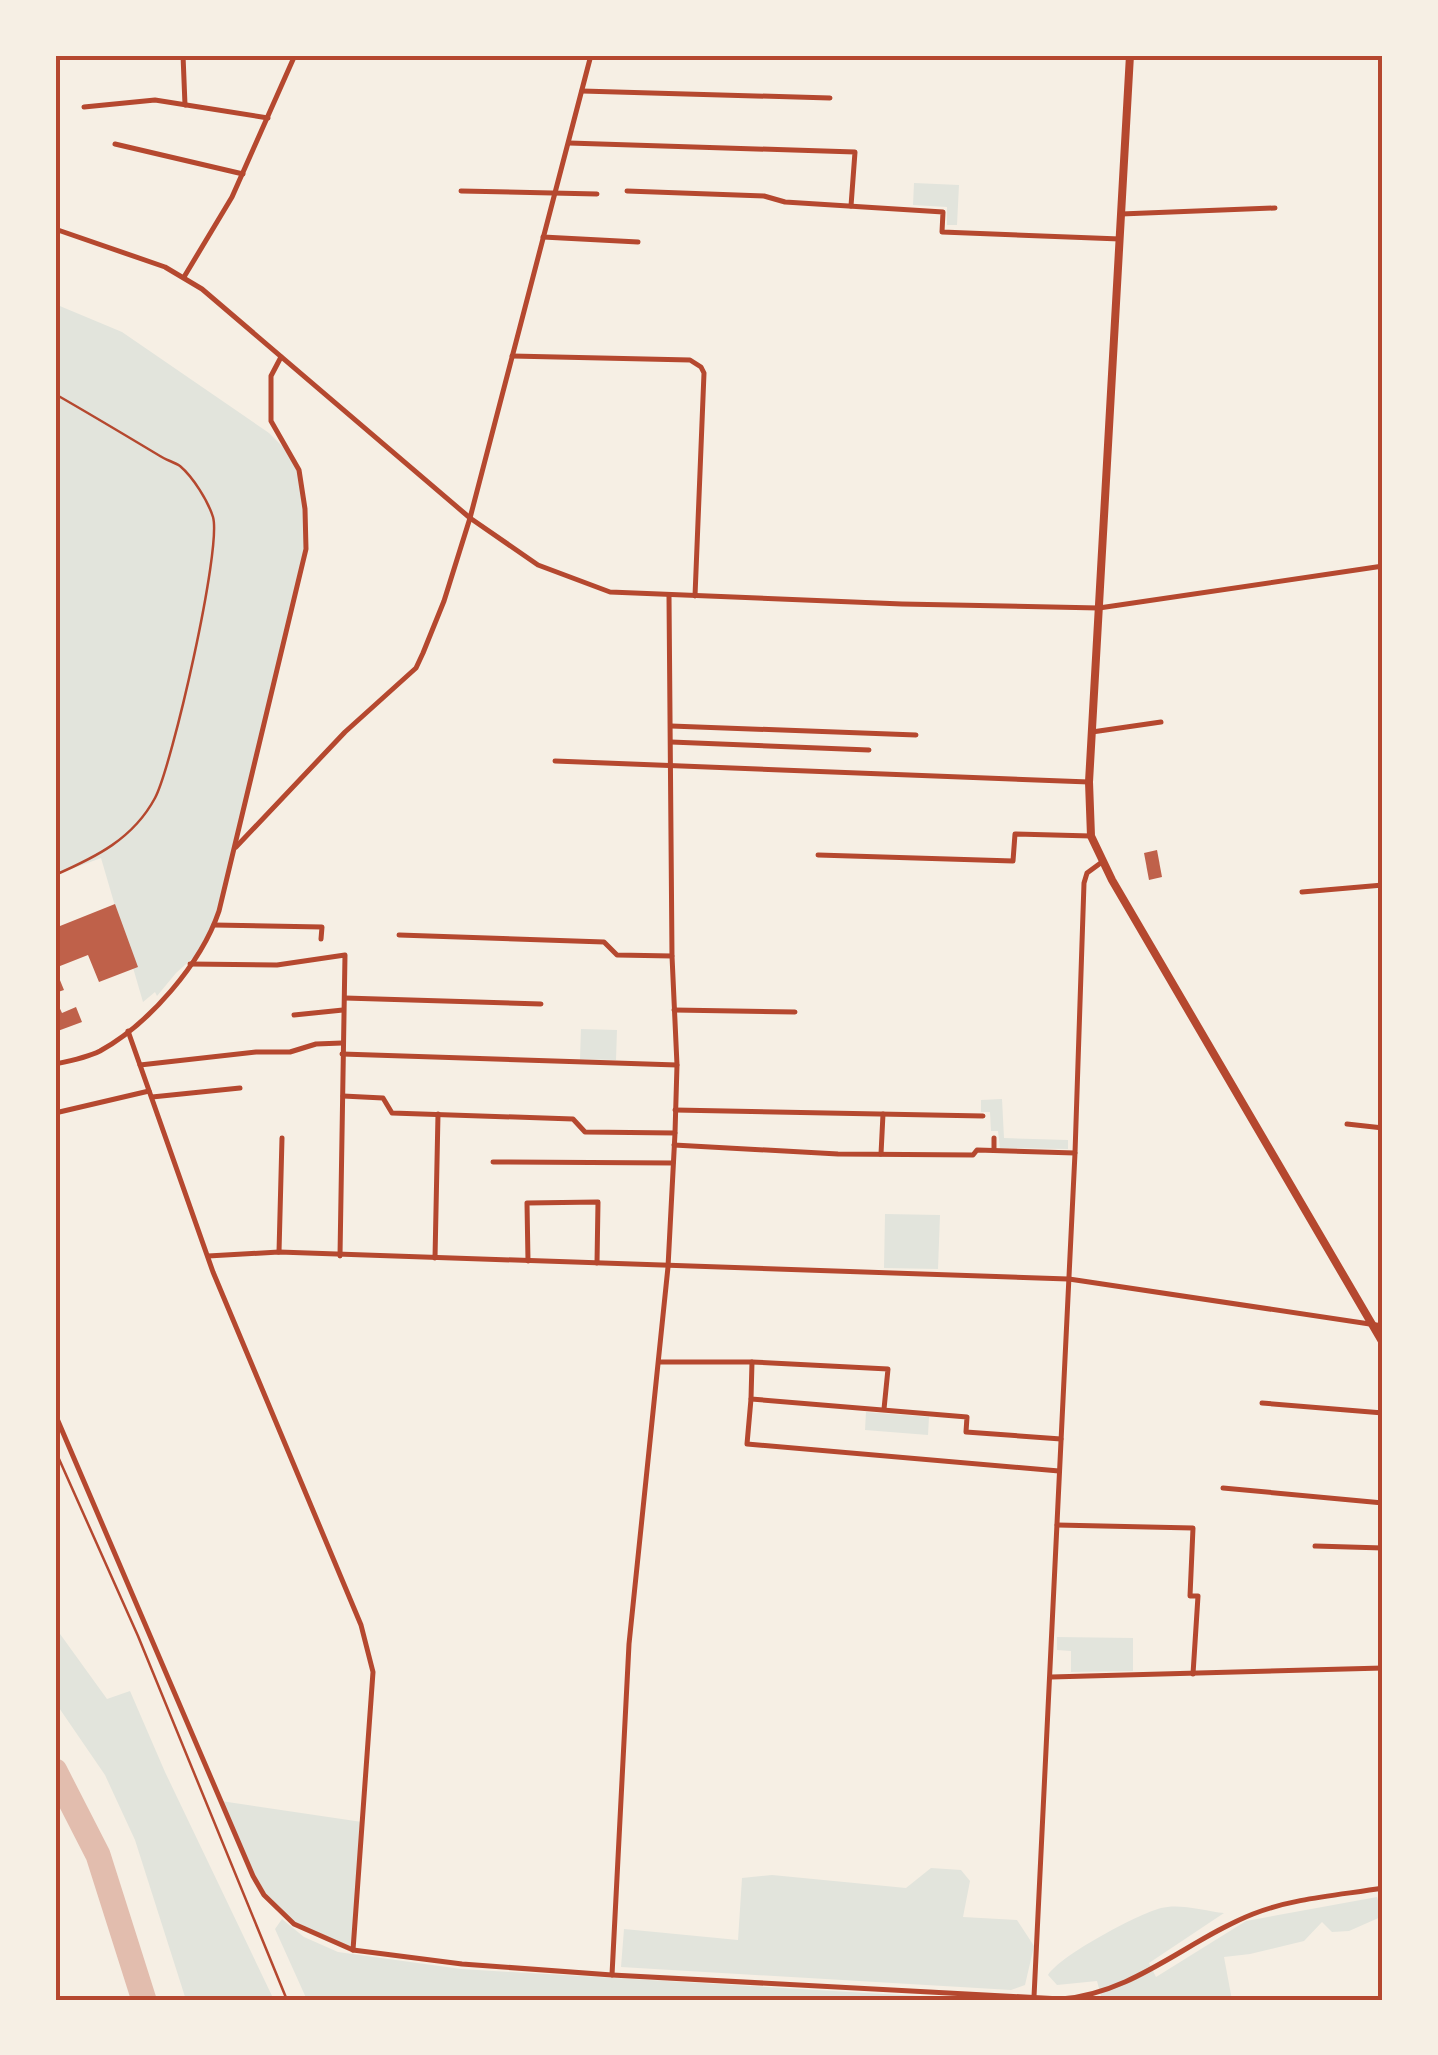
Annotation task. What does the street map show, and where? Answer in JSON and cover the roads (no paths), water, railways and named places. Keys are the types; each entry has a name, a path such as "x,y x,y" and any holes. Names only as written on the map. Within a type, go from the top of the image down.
{"main road":[{"path":"1130,55 1092,732 1091,836 1102,862 1383,1343"}],"street":[{"path":"183,55 185,105"},
{"path":"184,276 243,174 295,55"},
{"path":"236,847 346,732 416,668 444,601 470,518 592,55"},
{"path":"582,91 830,98"},
{"path":"84,107 155,100 268,118"},
{"path":"569,143 854,152 851,206"},
{"path":"115,144 243,174"},
{"path":"461,191 598,194"},
{"path":"627,191 764,196 785,202 942,212 942,232 1120,239"},
{"path":"1121,214 1275,208"},
{"path":"55,228 184,276 470,518 538,565 610,592 1000,608 1099,608 1383,566"},
{"path":"543,237 638,242"},
{"path":"511,356 690,360 701,366 704,373 695,596"},
{"path":"55,1064 100,1050 128,1032 156,1007 204,949 214,925 306,549 300,470 271,422 271,376 281,357"},
{"path":"612,1975 636,1560 668,1267 675,1133 668,596"},
{"path":"1092,732 1160,722"},
{"path":"671,726 916,735"},
{"path":"834,749 835,732"},
{"path":"671,742 869,750"},
{"path":"555,762 1090,782"},
{"path":"818,856 1013,861 1015,834 1091,836"},
{"path":"1034,1998 1075,1153 1084,883 1087,873 1102,862"},
{"path":"1302,892 1383,885"},
{"path":"214,925 322,927 321,939"},
{"path":"399,934 604,942 617,955 672,956"},
{"path":"190,964 277,965 345,955 340,1256"},
{"path":"344,998 542,1004"},
{"path":"294,1015 343,1010"},
{"path":"674,1010 795,1012"},
{"path":"128,1032 248,1358 361,1626 372,1672 353,1950"},
{"path":"140,1064 290,1052 316,1044 342,1043"},
{"path":"342,1054 676,1064"},
{"path":"55,1113 151,1094 240,1088"},
{"path":"343,1096 383,1098 392,1113 573,1119 586,1132 675,1133"},
{"path":"675,1110 983,1116"},
{"path":"435,1258 438,1114"},
{"path":"882,1114 882,1154"},
{"path":"1346,1124 1383,1128"},
{"path":"278,1252 282,1138"},
{"path":"994,1138 994,1150"},
{"path":"674,1145 882,1154 973,1155 977,1150 1075,1153"},
{"path":"493,1162 673,1163"},
{"path":"528,1261 526,1203 598,1202 597,1263"},
{"path":"208,1256 278,1252 1068,1279 1383,1326"},
{"path":"659,1362 888,1369 884,1409"},
{"path":"752,1362 747,1444 1059,1470"},
{"path":"751,1399 967,1417 966,1432 1061,1439"},
{"path":"1262,1403 1383,1412"},
{"path":"55,1414 253,1876 264,1894 294,1924 353,1950 462,1964 612,1975 1072,1998 1107,1990 1148,1972 1250,1914 1383,1888"},
{"path":"1223,1488 1383,1503"},
{"path":"1057,1524 1193,1528 1190,1596 1198,1596 1194,1674"},
{"path":"1332,1546 1333,1538"},
{"path":"1315,1546 1383,1548"},
{"path":"1051,1677 1383,1668"}],"lane":[{"path":"55,394 180,466 196,484 213,516 215,542 171,750 156,798 132,829 108,851 55,875"},
{"path":"55,1450 138,1636 287,2000"}]}
